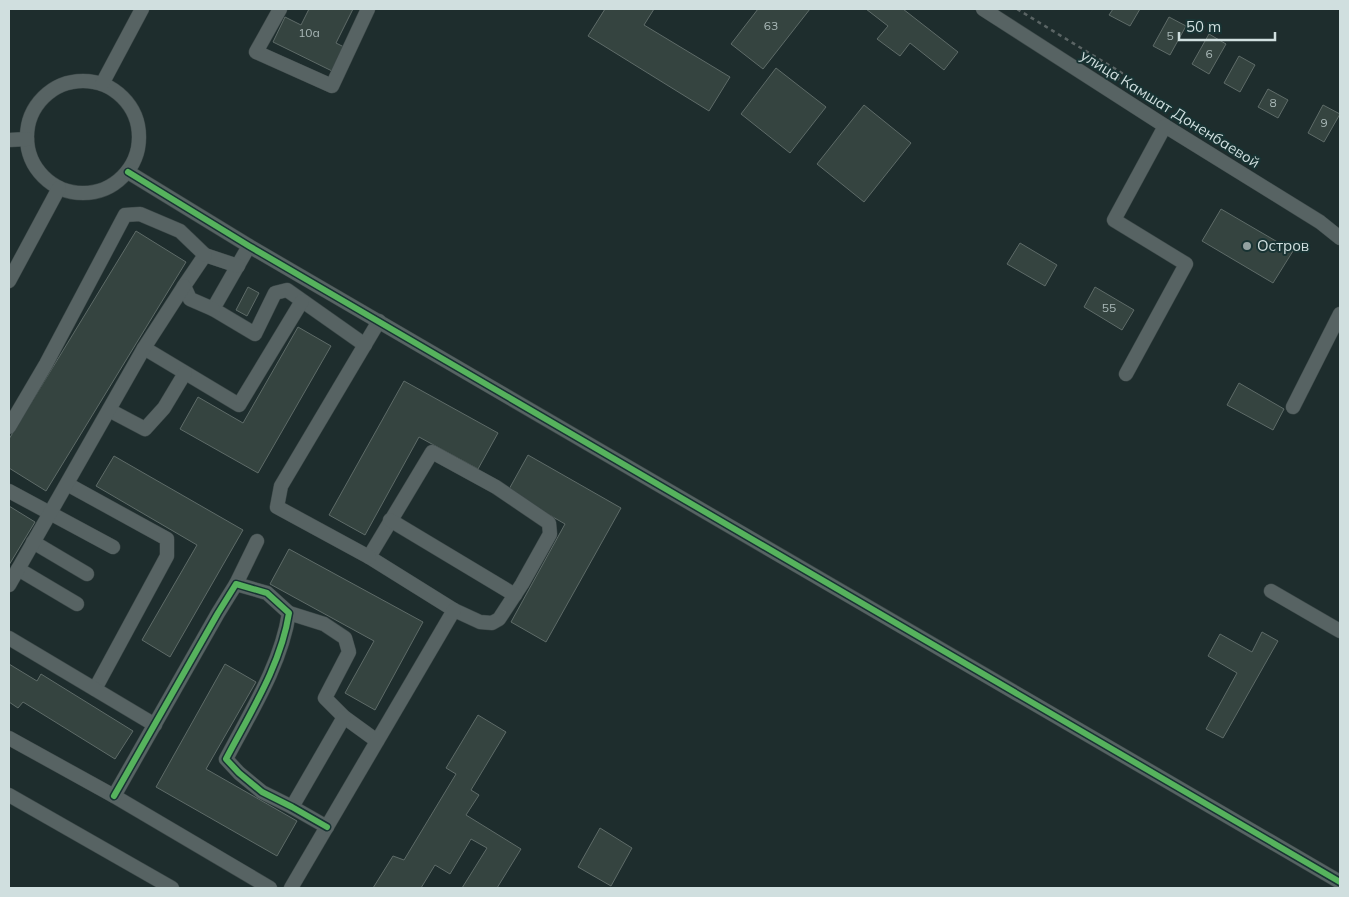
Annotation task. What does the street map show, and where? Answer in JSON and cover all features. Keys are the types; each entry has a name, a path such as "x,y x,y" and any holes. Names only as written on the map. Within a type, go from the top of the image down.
{"street":[{"path":"102,84 142,9"},
{"path":"280,9 256,52 332,86 368,9"},
{"name":"улица Камшат Доненбаевой","path":"983,9 1165,126 1320,222 1340,238"},
{"path":"86,81 102,84 118,92 130,105 138,121 140,139 136,156 128,172 104,190 74,193 59,188 46,180 36,168 30,154 27,139 29,123 35,109 44,97 57,88 71,82 86,81"},
{"path":"1126,374 1186,264 1114,220 1165,126"},
{"path":"9,140 27,139"},
{"path":"128,172 249,246 1340,882"},
{"path":"9,281 59,188"},
{"path":"9,427 46,364 125,215 140,214 180,231 205,255 238,266"},
{"path":"213,309 249,246"},
{"path":"9,585 144,348 205,255"},
{"path":"184,286 190,299 213,309 276,345"},
{"path":"255,334 275,293 287,290 365,345"},
{"path":"144,348 239,405 302,301"},
{"path":"1293,407 1340,314"},
{"path":"369,557 432,452 496,487 549,523 550,534 499,620 492,623 480,622 454,610 369,557 277,507 281,486 379,321"},
{"path":"109,410 145,428 164,408 185,373"},
{"path":"67,484 167,539 168,556 95,689"},
{"path":"9,491 113,548"},
{"path":"390,520 515,595"},
{"path":"114,796 236,584 257,541"},
{"path":"34,542 87,574"},
{"path":"18,569 77,604"},
{"path":"236,584 267,593 289,613 324,624 344,638 349,652 325,698 344,717 377,741"},
{"path":"1271,591 1340,631"},
{"path":"290,888 454,610"},
{"path":"289,613 286,632 265,684 226,759 239,773 262,792 327,827"},
{"path":"9,638 155,724"},
{"path":"292,807 344,717"},
{"path":"9,738 114,796 270,888"},
{"path":"9,795 172,888"}],"path":[{"path":"1017,9 1122,73 1110,91"}],"building":[{"path":"309,9 353,9 336,43 344,47 332,71 273,42 285,17 301,25"},
{"path":"605,9 654,9 644,25 730,77 709,111 588,36"},
{"path":"758,9 810,9 763,69 731,44"},
{"path":"866,9 903,9 958,52 944,70 910,43 900,56 877,39 888,26"},
{"path":"1113,9 1140,9 1130,26 1109,15"},
{"path":"1169,17 1186,26 1170,55 1153,46"},
{"path":"1209,34 1226,44 1209,74 1192,64"},
{"path":"1239,56 1255,65 1240,92 1224,83"},
{"path":"776,68 826,107 790,153 741,114"},
{"path":"1268,89 1288,100 1278,118 1258,107"},
{"path":"864,105 911,143 864,202 817,164"},
{"path":"1323,105 1340,114 1324,142 1308,133"},
{"name":"Остров","path":"1221,209 1293,251 1273,283 1202,241"},
{"path":"136,231 186,262 46,491 9,468 9,439"},
{"path":"1020,243 1057,265 1045,286 1007,264"},
{"path":"248,287 259,293 247,316 236,310"},
{"path":"1095,287 1134,310 1122,330 1084,307"},
{"path":"298,327 331,346 258,473 180,429 198,397 243,423"},
{"path":"404,381 498,433 478,469 419,437 365,535 329,515"},
{"path":"1239,383 1284,409 1273,430 1227,405"},
{"path":"528,455 621,508 546,642 511,622 565,524 508,491"},
{"path":"114,456 243,530 170,657 142,640 197,545 96,486"},
{"path":"9,506 35,522 9,565"},
{"path":"289,549 423,622 375,710 345,693 374,641 270,584"},
{"path":"1262,632 1278,641 1223,738 1206,729 1237,673 1208,656 1220,634 1252,652"},
{"path":"9,664 37,681 41,674 133,731 115,759 23,702 18,708 9,702"},
{"path":"225,664 256,682 206,769 297,821 277,856 156,787"},
{"path":"478,715 506,732 471,790 479,795 466,815 521,849 497,888 462,888 487,848 471,839 450,874 435,865 421,888 373,888 393,856 404,860 456,774 446,768"},
{"path":"600,828 632,848 611,886 578,867"}],"cycle path":[{"path":"128,172 249,246 1340,882"},
{"path":"114,796 236,584 267,593 289,613 285,632 272,670 226,759 239,773 262,792 327,827"}],"place":[{"name":"Остров","path":"1247,246"}]}
